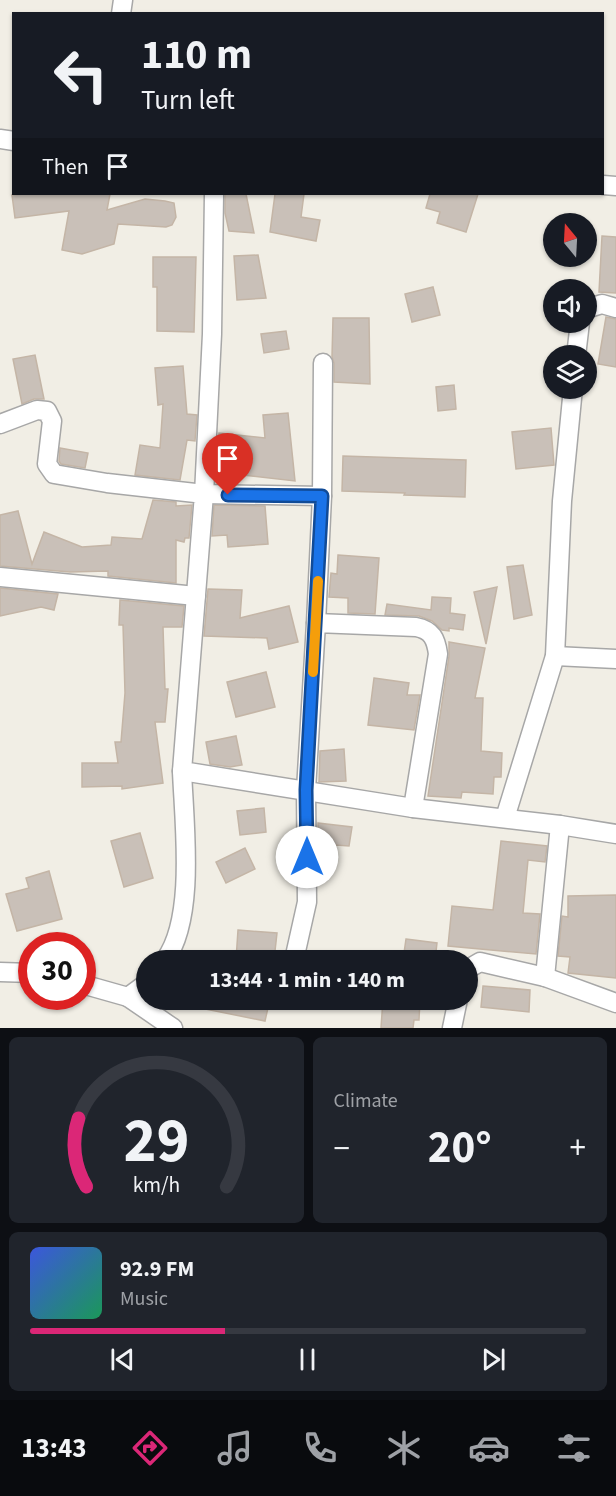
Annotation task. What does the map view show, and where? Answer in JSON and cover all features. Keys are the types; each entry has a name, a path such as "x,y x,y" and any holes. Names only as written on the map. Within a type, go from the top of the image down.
{"street":[{"path":"170,950 178,935 184,902 182,771 204,494 212,334 214,195"},
{"path":"597,306 602,304 616,308"},
{"path":"296,950 307,902 306,790 322,496 323,363"},
{"path":"505,818 555,656 562,501 572,399"},
{"path":"0,424 37,410 47,411 52,421 47,464 54,474 204,494 322,496"},
{"path":"0,577 196,596"},
{"path":"316,623 416,627 425,629 436,641 438,654 412,808"},
{"path":"555,656 616,659"},
{"path":"182,771 412,808 560,825 616,834"},
{"path":"545,978 560,825"},
{"path":"478,963 545,978 616,1003"},
{"path":"0,972 18,973"},
{"path":"96,988 128,998 173,1028"},
{"path":"128,998 136,992"},
{"path":"452,1028 456,1010"}],"building":[{"path":"12,195 110,195 107,210 145,199 165,201 174,203 176,217 172,225 166,227 118,224 114,244 82,254 62,250 69,211 15,218"},
{"path":"225,195 246,195 254,233 229,231 225,213"},
{"path":"275,195 304,195 301,217 320,220 316,241 270,232"},
{"path":"430,195 478,195 466,232 437,223 440,212 426,208"},
{"path":"602,236 616,237 616,293 599,292"},
{"path":"258,255 266,298 237,300 234,256"},
{"path":"153,257 196,257 194,332 157,331 157,287 153,287"},
{"path":"433,287 440,315 412,322 405,294"},
{"path":"606,317 616,319 616,367 598,364"},
{"path":"333,318 369,318 370,384 334,382"},
{"path":"286,331 289,349 264,353 261,334"},
{"path":"35,355 44,399 34,399 22,404 13,359"},
{"path":"183,366 187,414 197,415 195,441 187,440 180,480 135,475 140,445 160,448 163,404 158,405 155,368"},
{"path":"454,385 456,409 438,411 436,387"},
{"path":"288,413 295,481 216,472 219,433 265,438 263,415"},
{"path":"551,428 554,465 516,469 512,432"},
{"path":"60,448 88,453 85,468 61,464 59,461"},
{"path":"343,456 466,460 465,497 342,491"},
{"path":"153,500 176,502 176,506 192,505 189,538 185,538 184,542 176,540 176,583 108,576 108,571 70,572 0,566 0,515 18,511 32,564 44,532 82,547 111,545 112,537 142,539"},
{"path":"214,505 265,506 268,544 228,547 227,535 212,536"},
{"path":"338,555 379,558 375,614 348,613 348,598 329,597 331,573 337,574"},
{"path":"523,565 532,615 514,619 507,567"},
{"path":"497,587 486,644 474,592"},
{"path":"0,588 58,594 54,610 41,607 0,616"},
{"path":"208,589 242,590 240,618 289,606 298,642 269,649 267,638 204,636"},
{"path":"432,597 451,598 450,613 465,615 463,630 449,628 449,631 442,630 432,621 419,616 385,615 387,604 431,610"},
{"path":"120,600 184,606 182,627 163,627 165,689 168,689 165,722 155,722 163,783 122,789 122,786 82,787 82,763 118,763 115,742 121,742 125,693 123,625 119,625"},
{"path":"449,642 485,648 475,698 483,698 481,751 502,753 501,777 494,777 493,794 462,792 461,798 428,796 449,656"},
{"path":"266,672 275,707 236,717 227,682"},
{"path":"374,678 409,683 407,695 420,695 414,730 368,725"},
{"path":"236,736 242,765 230,767 210,764 206,742"},
{"path":"344,749 346,781 319,782 320,751"},
{"path":"264,808 266,832 240,835 237,811"},
{"path":"318,823 352,827 349,846 335,845 333,859 318,857"},
{"path":"140,833 153,878 124,887 111,841"},
{"path":"501,841 547,846 545,862 528,860 523,913 540,914 536,954 448,946 452,906 493,910"},
{"path":"245,848 255,869 226,883 216,862"},
{"path":"49,871 62,919 17,931 6,894 29,888 26,878"},
{"path":"616,895 616,978 568,973 570,957 558,956 562,916 568,917 568,896"},
{"path":"238,930 277,933 275,950 237,950"},
{"path":"406,939 437,943 436,950 404,950"},
{"path":"483,986 530,990 529,1012 481,1007"},
{"path":"210,1010 268,1010 265,1021"},
{"path":"382,1010 419,1010 419,1020 414,1020 413,1028 381,1028"}],"slow traffic":[{"path":"313,672 318,581"}],"route":[{"path":"228,495 322,496 306,790 307,857"}]}
